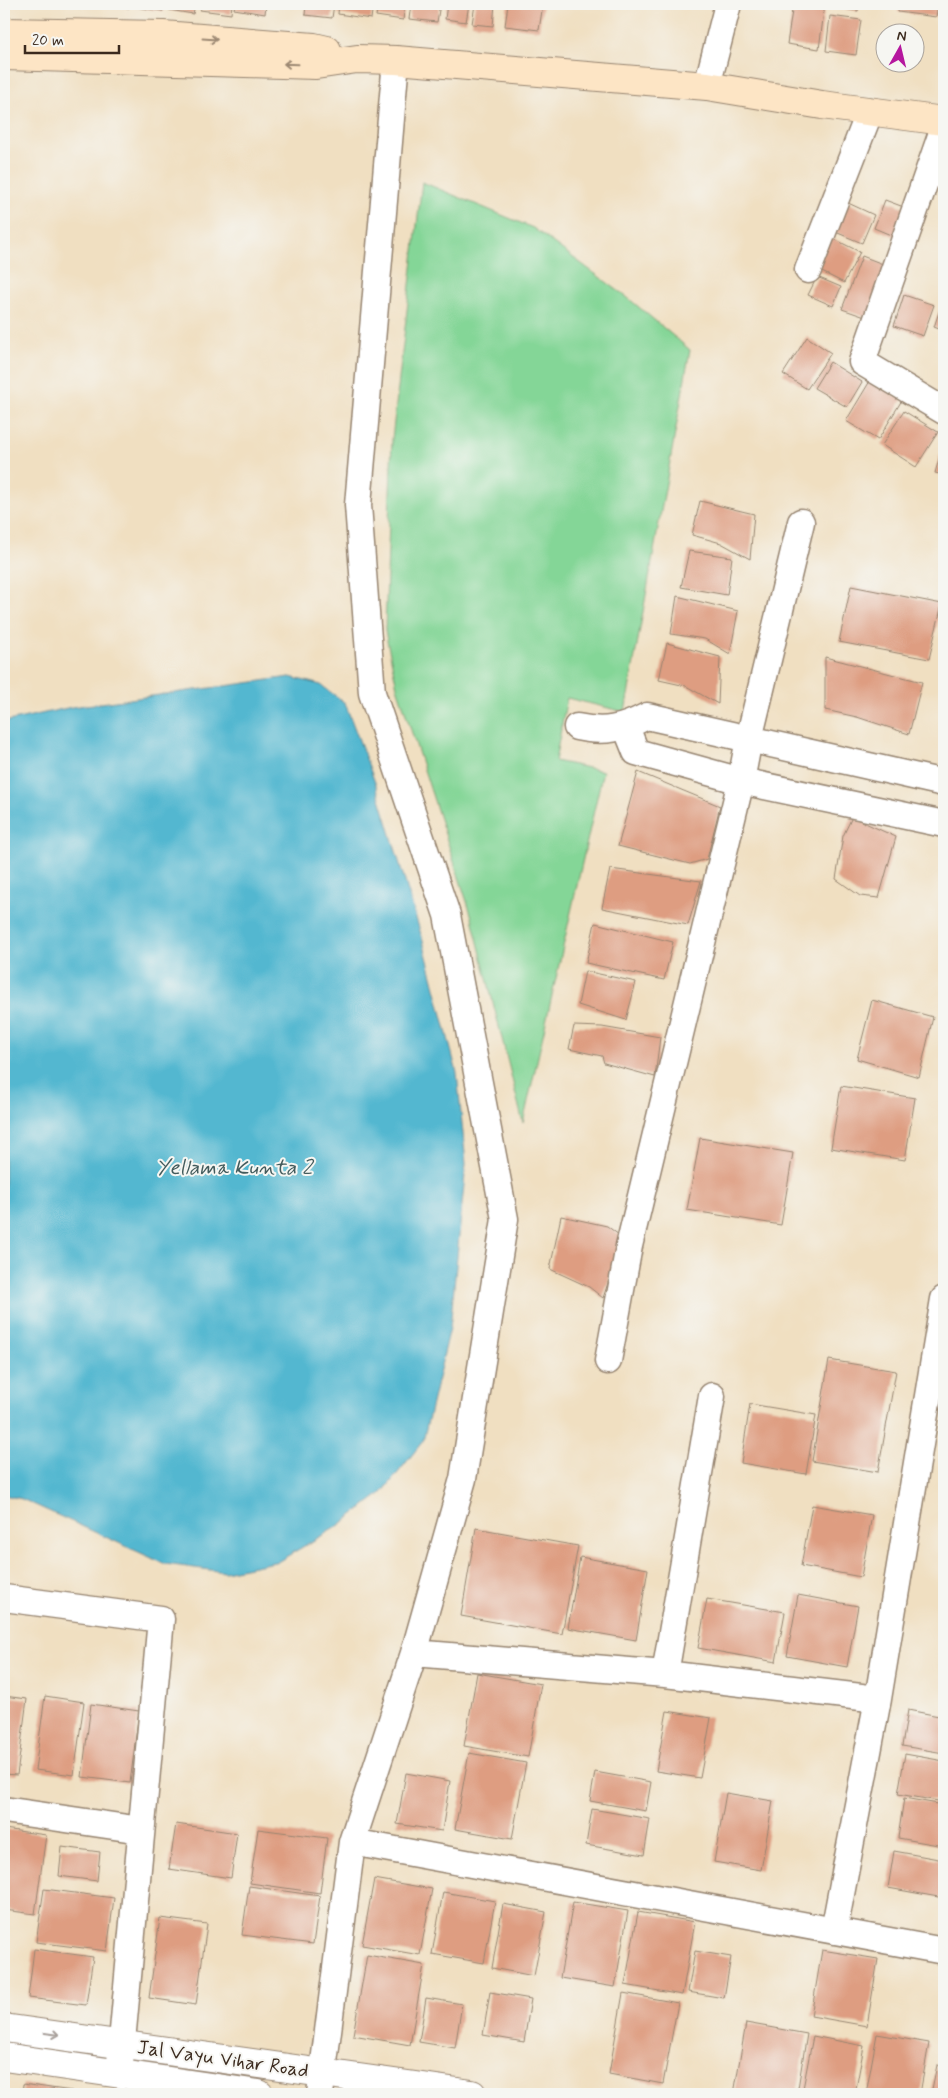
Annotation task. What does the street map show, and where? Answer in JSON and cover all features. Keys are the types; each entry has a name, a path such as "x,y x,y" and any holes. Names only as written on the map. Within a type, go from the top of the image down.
{"main road":[{"path":"4,32 182,36 314,47 357,59"},
{"path":"4,56 316,65 357,59 396,60 707,86 944,121"}],"street":[{"path":"707,86 728,4"},
{"path":"321,2083 352,1842 414,1653 463,1479 505,1219 447,915 372,693 358,505 396,60"},
{"path":"808,270 870,111"},
{"path":"944,127 862,362 944,411"},
{"path":"608,1361 630,1246 801,522"},
{"path":"577,727 596,731 626,727 646,716 944,783"},
{"path":"626,727 636,752 741,781 944,824"},
{"path":"834,1931 878,1699 944,1299"},
{"path":"665,1674 712,1396"},
{"path":"4,1598 161,1619 119,2074"},
{"path":"414,1653 665,1674 878,1699"},
{"path":"4,1810 141,1830"},
{"path":"352,1842 944,1951"},
{"name":"Jal Vayu Vihar Road","path":"4,2028 122,2043 321,2083 472,2094"},
{"name":"Jal Vayu Vihar Road","path":"4,2057 258,2094"}],"green space":[{"path":"422,182 533,228 628,298 690,350 625,712 567,698 555,761 603,771 523,1123 471,914 397,687 385,631 392,439"}],"water":[{"name":"Yellama Kunta 2","path":"290,677 321,685 345,703 376,785 423,941 457,1073 466,1164 450,1328 423,1441 382,1493 338,1526 279,1561 225,1572 165,1564 22,1499 4,1495 4,722 72,707"}],"building":[{"path":"104,4 130,4 129,8"},
{"path":"135,4 163,4 163,11 135,7"},
{"path":"170,4 195,4 193,14 169,10"},
{"path":"201,4 232,4 231,14 200,10"},
{"path":"235,4 266,4 265,14 234,9"},
{"path":"306,4 334,4 332,18 305,15"},
{"path":"339,4 373,4 371,19 338,14"},
{"path":"378,4 405,4 403,20 376,16"},
{"path":"411,4 440,4 437,22 409,19"},
{"path":"447,4 469,4 466,22 445,19"},
{"path":"475,4 495,4 493,26 472,24"},
{"path":"508,4 543,4 539,30 505,26"},
{"path":"793,4 825,4 819,49 787,44"},
{"path":"830,4 859,4 858,11 830,7"},
{"path":"899,4 938,4 936,17 898,12"},
{"path":"830,16 861,20 856,55 826,51"},
{"path":"885,200 909,209 898,238 874,228"},
{"path":"846,202 874,215 862,243 833,231"},
{"path":"830,237 860,252 844,283 814,268"},
{"path":"862,256 888,266 868,318 842,309"},
{"path":"817,277 841,287 833,306 808,295"},
{"path":"904,295 934,305 923,336 894,326"},
{"path":"944,297 944,331 934,327"},
{"path":"807,337 831,353 807,389 783,374"},
{"path":"830,362 862,382 847,407 814,388"},
{"path":"870,381 902,400 878,440 846,421"},
{"path":"904,411 938,432 916,467 882,445"},
{"path":"944,441 944,475 935,473"},
{"path":"700,501 754,514 750,559 721,543 692,535"},
{"path":"689,551 732,557 727,595 681,587"},
{"path":"851,586 942,604 929,659 839,642"},
{"path":"677,596 738,611 730,654 705,639 671,634"},
{"path":"667,643 720,657 718,704 686,686 659,680"},
{"path":"825,657 922,682 909,734 857,717 825,710"},
{"path":"638,772 720,806 707,859 690,864 618,846"},
{"path":"852,817 896,837 879,898 860,896 836,879 843,836"},
{"path":"610,869 701,881 688,925 602,908"},
{"path":"595,923 673,942 664,980 586,963"},
{"path":"585,971 636,982 626,1020 578,1005"},
{"path":"872,1000 933,1017 919,1077 857,1059"},
{"path":"574,1026 602,1027 660,1037 655,1077 604,1063 602,1056 569,1049"},
{"path":"841,1086 915,1098 905,1160 831,1148"},
{"path":"700,1138 793,1153 781,1225 687,1210"},
{"path":"561,1216 607,1226 623,1238 603,1298 589,1287 550,1269"},
{"path":"829,1360 896,1371 878,1472 812,1461"},
{"path":"750,1404 816,1415 806,1474 741,1463"},
{"path":"812,1505 872,1515 861,1577 801,1566"},
{"path":"476,1528 578,1546 562,1634 461,1616"},
{"path":"580,1557 648,1569 636,1640 568,1628"},
{"path":"798,1595 858,1606 847,1667 787,1656"},
{"path":"707,1599 785,1612 776,1662 698,1648"},
{"path":"477,1673 541,1684 528,1757 464,1746"},
{"path":"4,1696 27,1699 17,1775 4,1774"},
{"path":"45,1696 84,1702 74,1775 35,1770"},
{"path":"91,1704 139,1711 130,1783 82,1777"},
{"path":"908,1710 944,1717 944,1753 902,1746"},
{"path":"667,1711 711,1718 700,1778 656,1771"},
{"path":"469,1753 526,1763 512,1839 455,1829"},
{"path":"905,1754 944,1761 944,1802 898,1794"},
{"path":"595,1772 651,1782 646,1811 590,1801"},
{"path":"406,1773 450,1781 442,1831 397,1824"},
{"path":"726,1793 773,1801 761,1870 714,1862"},
{"path":"904,1798 944,1805 944,1846 898,1838"},
{"path":"592,1809 650,1819 644,1855 586,1845"},
{"path":"176,1824 237,1833 231,1878 169,1869"},
{"path":"4,1829 46,1835 35,1914 4,1910"},
{"path":"258,1829 327,1838 320,1893 250,1883"},
{"path":"62,1847 100,1852 97,1881 59,1876"},
{"path":"894,1851 944,1860 944,1898 888,1888"},
{"path":"374,1879 432,1889 420,1955 362,1945"},
{"path":"249,1886 320,1896 313,1944 242,1935"},
{"path":"44,1889 114,1898 107,1951 36,1942"},
{"path":"443,1892 495,1901 484,1963 432,1954"},
{"path":"573,1902 628,1911 615,1987 560,1978"},
{"path":"503,1904 546,1912 534,1976 492,1968"},
{"path":"638,1912 695,1922 682,1995 625,1985"},
{"path":"160,1918 207,1924 196,2005 149,1998"},
{"path":"34,1949 93,1957 86,2005 28,1998"},
{"path":"822,1950 878,1959 867,2026 811,2016"},
{"path":"695,1951 731,1957 724,1998 688,1992"},
{"path":"367,1955 424,1965 410,2045 353,2035"},
{"path":"490,1992 531,1999 524,2042 483,2035"},
{"path":"623,1993 678,2003 663,2084 609,2074"},
{"path":"426,1998 462,2004 455,2048 419,2042"},
{"path":"746,2023 807,2034 797,2094 734,2094"},
{"path":"877,2034 929,2043 920,2094 866,2094"},
{"path":"813,2036 864,2046 855,2094 802,2094"},
{"path":"937,2065 944,2066 944,2094 931,2094"},
{"path":"23,2084 72,2091 72,2094 22,2094"}]}
